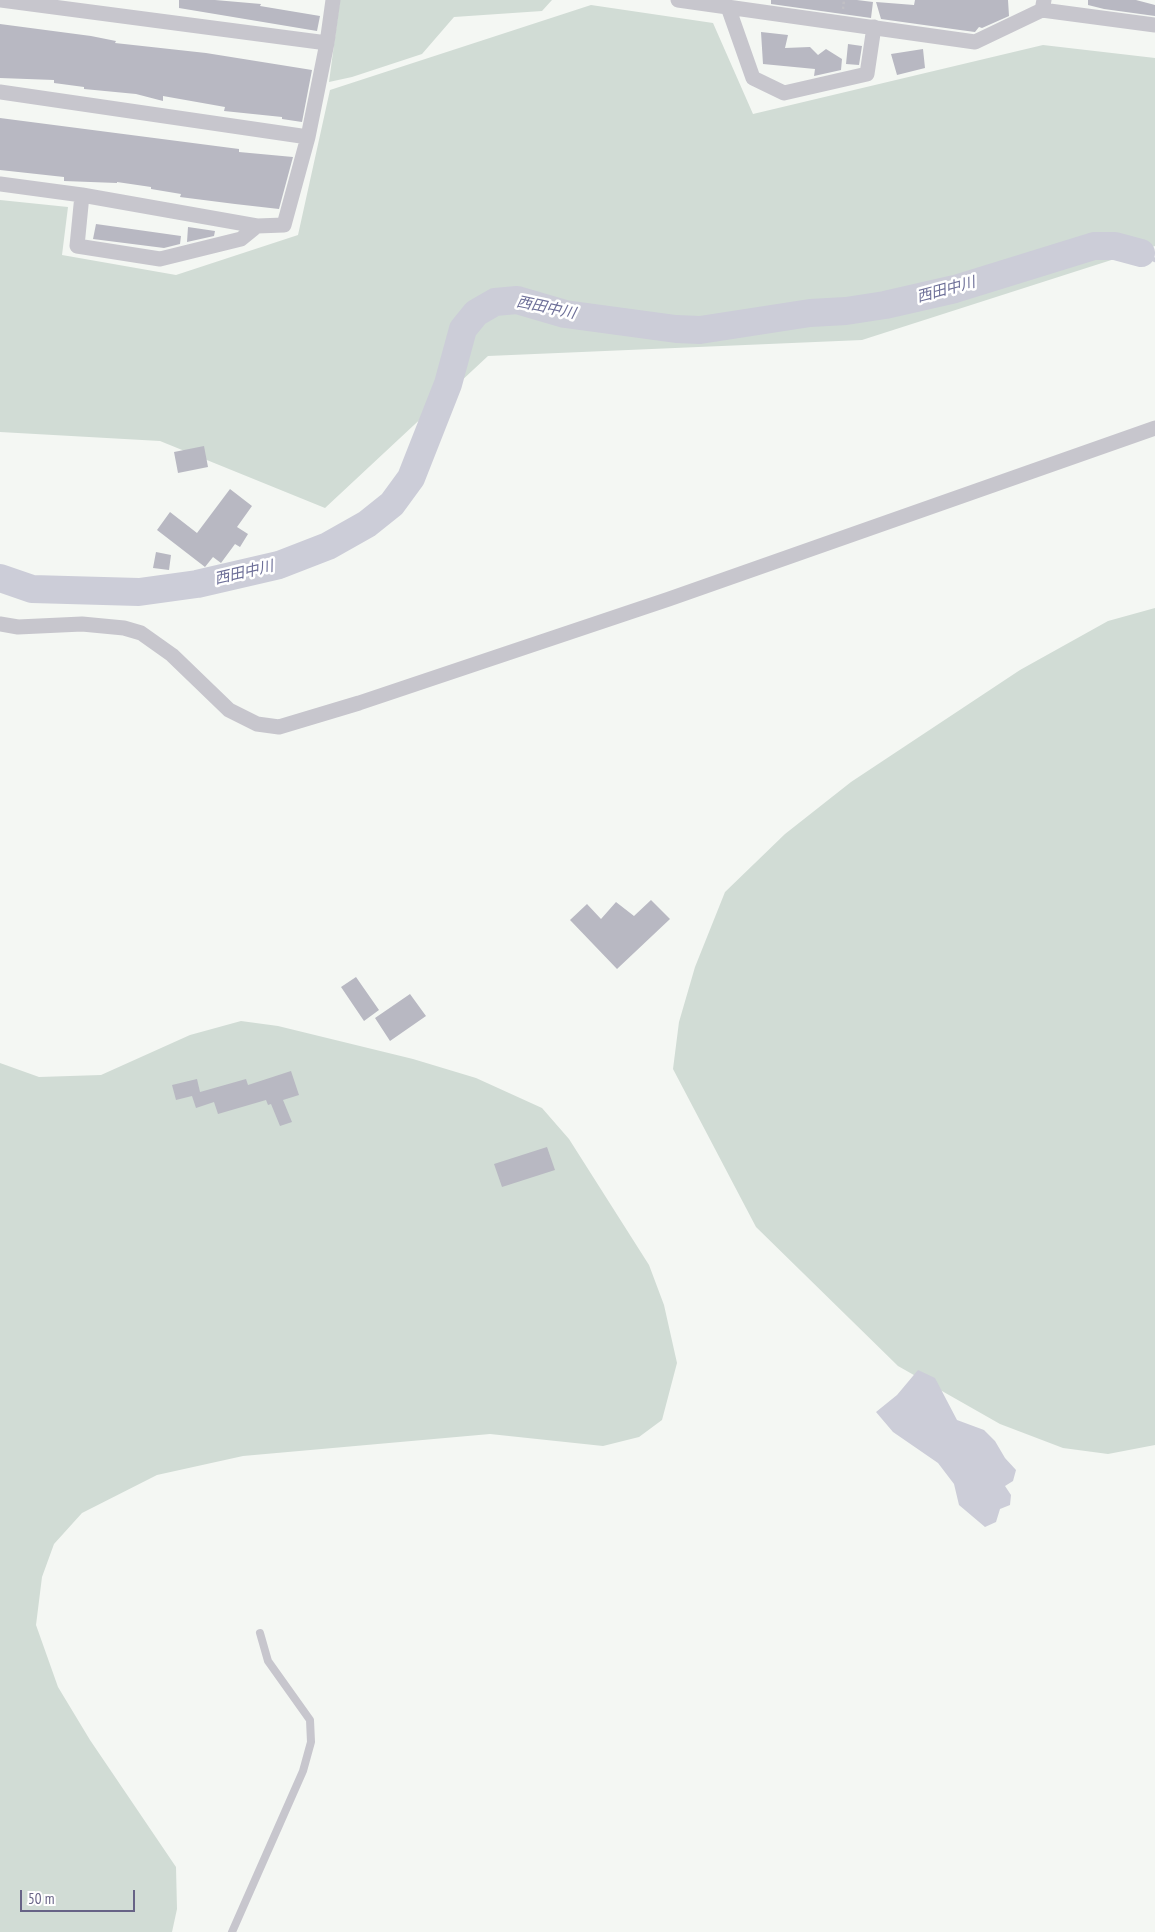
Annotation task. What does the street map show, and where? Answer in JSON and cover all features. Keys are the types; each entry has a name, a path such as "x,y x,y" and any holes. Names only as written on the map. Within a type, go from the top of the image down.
{"street":[{"path":"0,0 327,44"},
{"path":"0,184 82,195 257,226 284,225 308,137 327,44 333,0"},
{"path":"678,0 975,42 1043,5 1155,25"},
{"path":"728,7 753,78 784,94 867,74 874,27"},
{"path":"0,92 308,137"},
{"path":"82,195 77,246 160,259 241,240 257,226"},
{"path":"0,624 18,627 82,624 124,628 140,633 172,654 229,710 257,724 279,727 359,703 669,599 1155,428"}],"lane":[{"path":"232,1932 303,1771 311,1742 310,1720 268,1661 260,1633"}],"shaded area":[{"path":"340,0 552,0 542,11 454,17 422,54 352,77 329,82"},
{"path":"591,5 713,23 753,114 1043,45 1155,58 1155,246 862,340 488,356 325,508 160,441 0,432 0,200 68,207 62,255 176,275 298,235 330,90"},
{"path":"1155,608 1155,1445 1108,1454 1063,1448 1000,1424 898,1366 756,1227 673,1069 679,1022 695,967 725,892 785,834 851,782 1020,670 1108,621"},
{"path":"241,1021 278,1026 413,1059 476,1078 542,1108 569,1139 649,1265 664,1305 677,1363 662,1420 639,1437 603,1446 490,1434 243,1456 157,1475 82,1513 54,1544 42,1577 36,1625 58,1687 90,1740 176,1867 177,1909 172,1932 0,1932 0,1063 39,1077 101,1075 190,1035"},
{"path":"918,1370 935,1378 957,1420 984,1430 995,1441 1005,1458 1016,1470 1013,1481 1005,1486 1011,1495 1010,1505 1000,1509 996,1522 985,1527 959,1505 954,1484 938,1463 893,1432 876,1412 897,1395"}],"building":[{"path":"179,0 215,0 261,4 260,6 320,16 317,31 179,8"},
{"path":"771,0 857,0 873,2 871,18 771,4"},
{"path":"915,0 1008,0 1009,16 982,28 979,27 975,32 881,19 876,2 914,5"},
{"path":"1088,0 1136,0 1155,5 1155,16 1104,9 1088,5"},
{"path":"0,24 91,36 116,41 115,43 206,53 312,70 302,122 282,119 282,117 224,111 225,107 163,96 163,101 136,94 84,89 84,87 54,83 54,80 0,78"},
{"path":"761,32 788,35 785,48 810,47 818,55 826,49 842,59 841,70 814,76 815,69 763,64"},
{"path":"848,44 862,46 859,65 846,64"},
{"path":"923,49 925,68 897,75 891,54"},
{"path":"0,118 239,149 239,152 293,157 279,209 180,197 181,194 151,189 151,187 117,182 64,181 64,177 0,170"},
{"path":"96,224 181,236 180,244 164,248 93,239"},
{"path":"188,227 215,231 214,236 187,242"},
{"path":"204,446 208,467 178,473 174,452"},
{"path":"230,489 252,506 237,527 248,534 240,547 235,544 221,563 213,557 205,567 157,530 170,512 197,533"},
{"path":"156,552 171,555 169,570 153,568"},
{"path":"651,900 670,919 617,969 570,920 587,904 601,919 616,902 634,916"},
{"path":"356,977 379,1010 364,1021 341,987"},
{"path":"410,994 426,1016 390,1041 375,1018"},
{"path":"291,1071 299,1095 283,1100 292,1122 280,1126 271,1104 268,1105 266,1100 218,1114 214,1102 196,1108 192,1096 176,1100 172,1085 197,1079 200,1092 246,1079 248,1085"},
{"path":"547,1147 555,1170 502,1187 494,1164"}],"waterway":[{"name":"西田中川","path":"0,578 32,589 139,592 197,584 279,565 328,546 367,524 392,504 411,478 448,384 463,329 476,313 495,302 517,300 565,314 676,329 700,330 810,313 846,311 885,305 955,289 1094,246 1115,246 1141,253"},
{"path":"1141,253 1155,260"}]}
